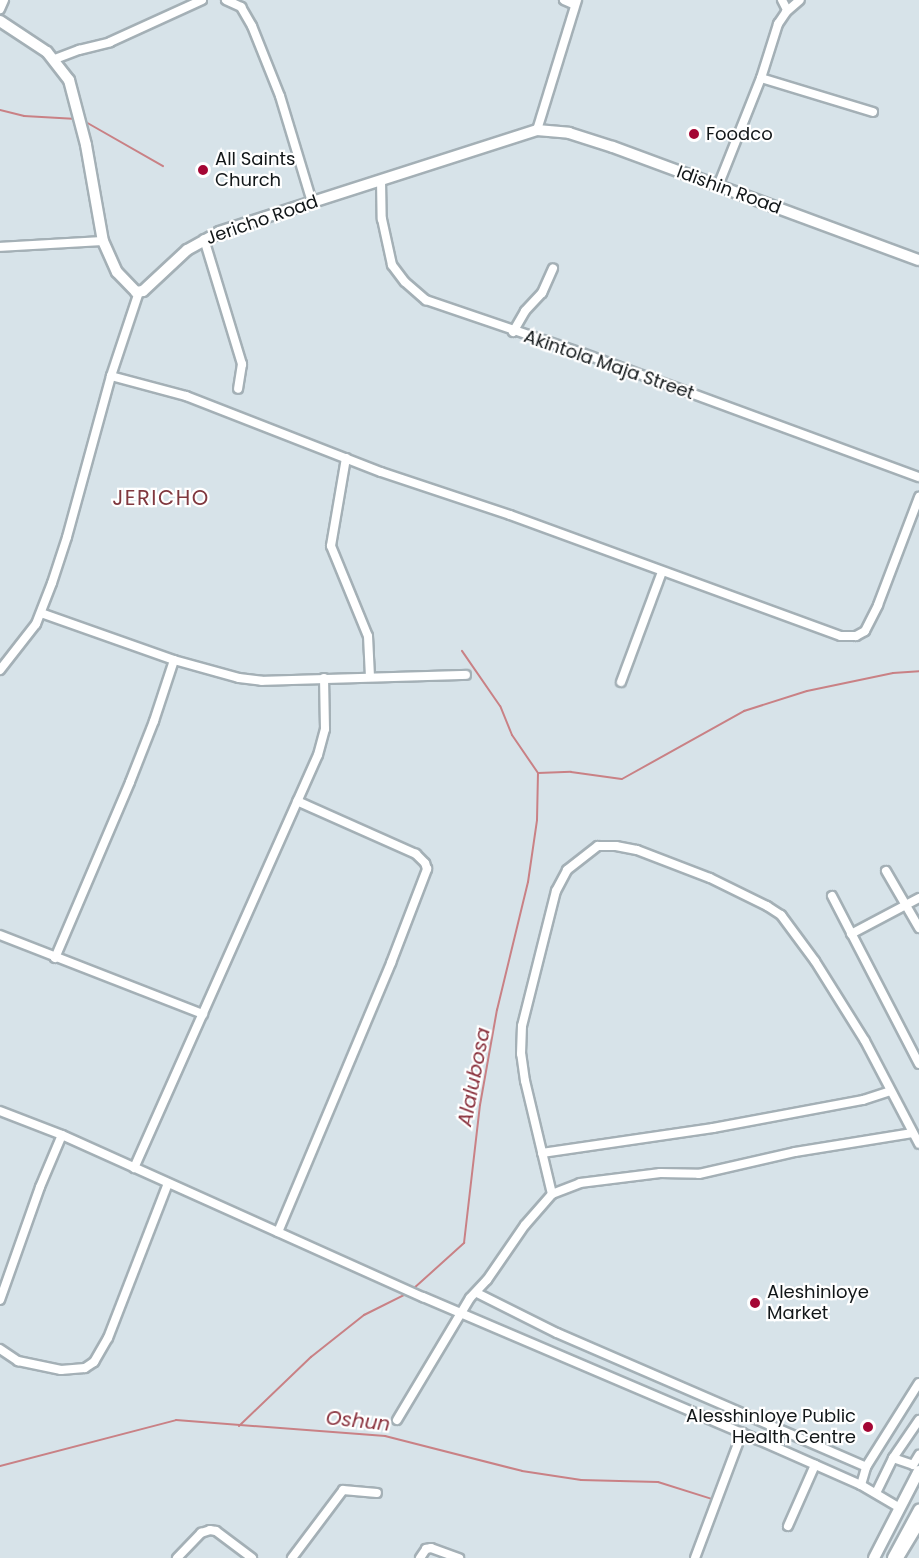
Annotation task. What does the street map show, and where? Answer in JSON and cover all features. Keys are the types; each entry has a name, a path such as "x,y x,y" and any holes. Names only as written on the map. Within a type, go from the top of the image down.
{"street":[{"path":"0,9 4,0"},
{"path":"55,59 110,42 202,0"},
{"path":"226,0 241,7 252,26 280,96 312,202"},
{"path":"537,130 576,2 564,0"},
{"path":"782,0 787,10"},
{"path":"718,186 761,78 778,24 787,10 800,0"},
{"path":"0,21 36,43 55,59 74,91 103,241 117,272 129,288 140,292 111,376 67,537 41,613 29,635 0,670"},
{"path":"761,78 873,112"},
{"name":"Jericho Road","path":"140,292 204,239 537,130"},
{"name":"Idishin Road","path":"537,130 569,133 586,138 919,260"},
{"name":"Akintola Maja Street","path":"381,180 382,219 392,265 399,276 426,300 513,332 599,359 919,477"},
{"path":"204,239 242,364 238,389"},
{"path":"0,247 103,241"},
{"path":"513,332 525,311 542,292 553,268"},
{"path":"111,376 186,396 346,458 510,515 825,632 856,636 865,631 878,605 919,497"},
{"path":"346,458 331,546 368,636 370,677"},
{"path":"621,682 662,572"},
{"path":"41,613 174,660 218,673 250,679 466,675"},
{"path":"56,958 146,741 174,660"},
{"path":"134,1168 318,755 325,729 324,678"},
{"path":"278,1232 427,869 420,858 408,850 297,801"},
{"path":"552,1194 525,1081 521,1054 522,1026 556,891 567,870 598,846 638,850 710,878 781,915 815,961 865,1041 919,1144"},
{"path":"886,871 919,928"},
{"path":"832,896 919,1064"},
{"path":"851,934 919,898"},
{"path":"0,934 203,1014"},
{"path":"542,1153 713,1128 863,1100 891,1091"},
{"path":"0,1111 62,1135 278,1232 861,1485 900,1508"},
{"path":"397,1420 470,1298 477,1293 525,1226 552,1194 580,1183 652,1174 708,1172 814,1148 912,1133"},
{"path":"0,1300 40,1187 62,1135"},
{"path":"0,1349 18,1361 61,1370 85,1368 94,1362 108,1338 168,1183"},
{"path":"477,1293 584,1345 866,1467"},
{"path":"861,1485 866,1467 919,1383"},
{"path":"876,1493 893,1458 919,1420"},
{"path":"695,1558 742,1433"},
{"path":"893,1458 913,1465 919,1455"},
{"path":"788,1526 815,1465"},
{"path":"874,1558 919,1472"},
{"path":"292,1558 344,1490 377,1493"},
{"path":"893,1558 919,1510"},
{"path":"899,1558 919,1525"},
{"path":"177,1558 201,1533 210,1530 216,1531 252,1558"},
{"path":"420,1558 426,1549 430,1548 459,1558"}],"waterway":[{"path":"0,110 24,116 77,119"},
{"path":"84,121 163,166"},
{"name":"Alalubosa","path":"413,1289 464,1243 480,1105 497,1010 528,882 537,820 538,773 512,735 500,706 462,651"},
{"path":"538,773 571,772 622,779 744,711 807,691 893,673 919,671"},
{"name":"Alalubosa","path":"239,1426 311,1357 364,1315 408,1293"},
{"name":"Oshun","path":"0,1466 176,1420 385,1436 522,1471 581,1480 658,1482 712,1499"}],"place":[{"name":"Foodco","path":"694,134"},
{"name":"All Saints Church","path":"203,170"},
{"name":"Aleshinloye Market","path":"755,1303"},
{"name":"Alesshinloye Public Health Centre","path":"868,1427"}],"district":[{"name":"JERICHO","path":"161,498"}]}
